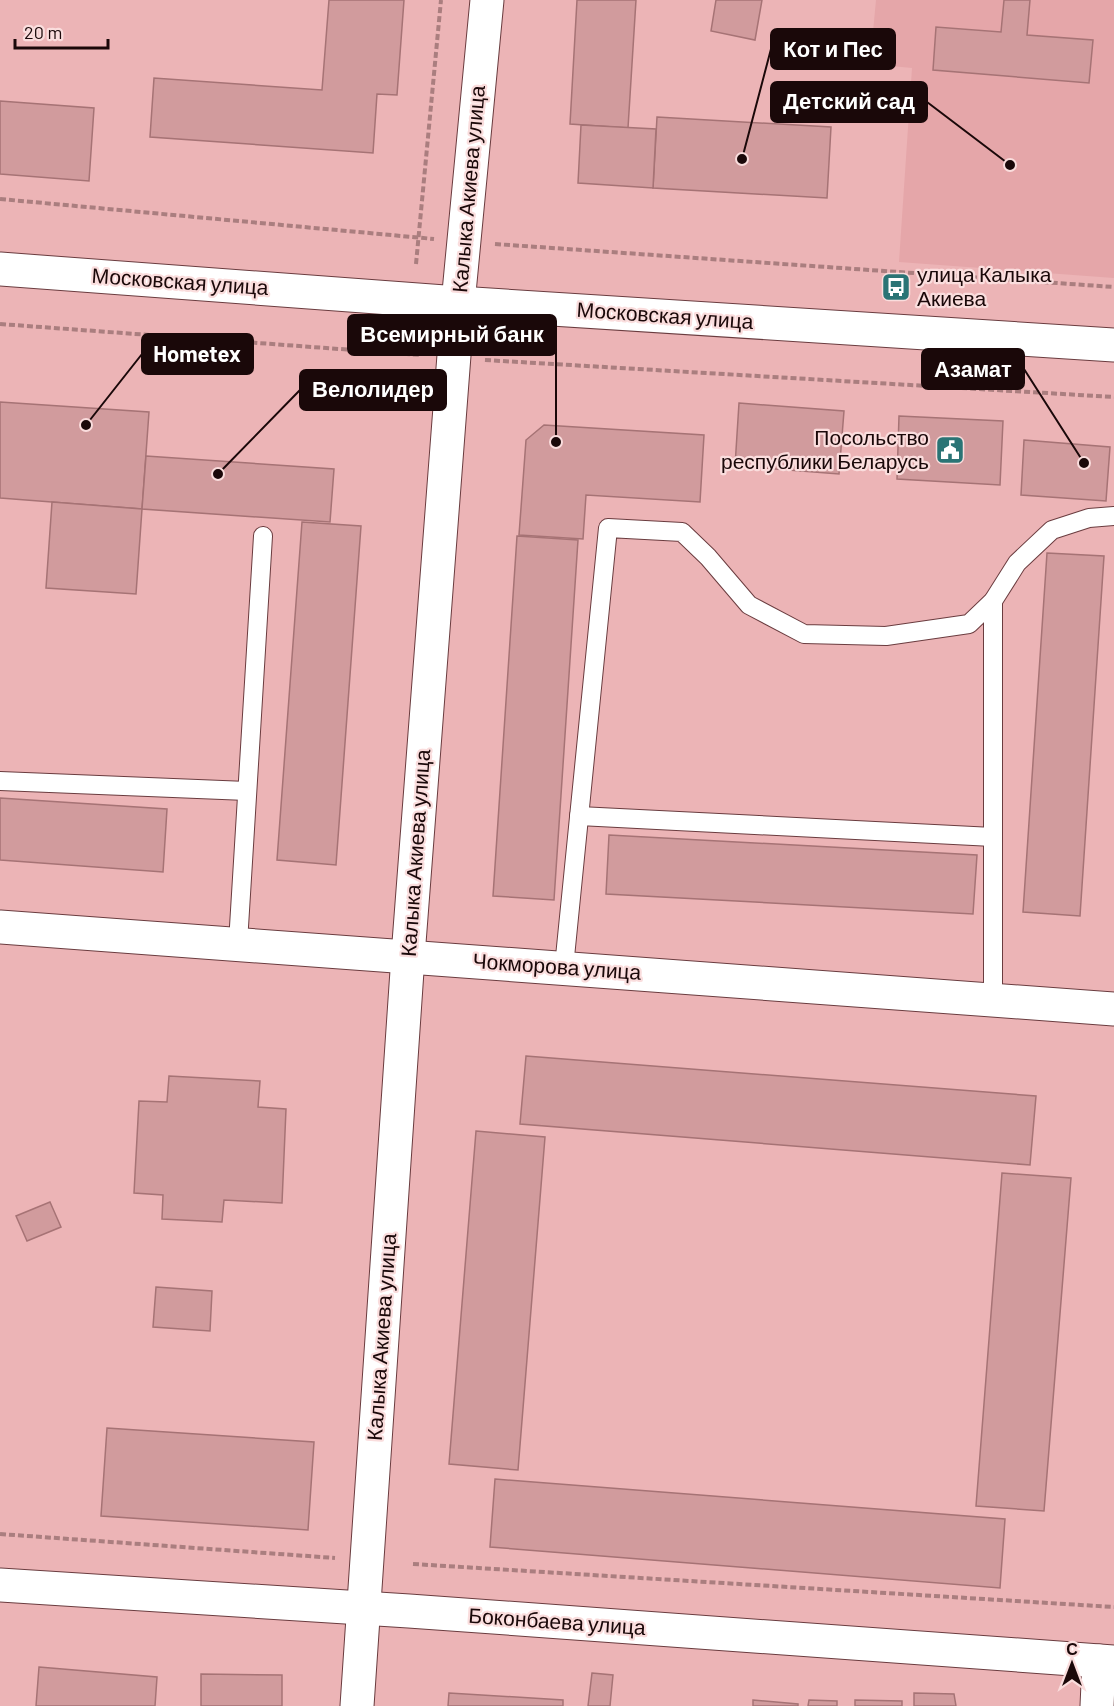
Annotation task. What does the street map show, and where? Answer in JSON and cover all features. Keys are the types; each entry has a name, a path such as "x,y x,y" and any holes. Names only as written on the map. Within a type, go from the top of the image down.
{"street":[{"name":"Калыка Акиева улица","path":"357,1706 408,956 453,358 487,0"},
{"name":"Московская улица","path":"0,269 458,303 1114,345"},
{"name":"Чокморова улица","path":"0,927 1114,1009"},
{"name":"Боконбаева улица","path":"0,1586 363,1608 1106,1661"},
{"path":"1096,1706 1106,1661"}],"lane":[{"path":"564,967 609,528 681,532 749,605 804,634 886,636 969,624 993,601 1017,563 1052,530 1089,518 1114,516"},
{"path":"238,943 263,536"},
{"path":"993,601 993,1000"},
{"path":"0,781 247,791"},
{"path":"579,816 993,837"}],"path":[{"path":"416,264 441,0"},
{"path":"0,200 464,241 1114,287"},
{"path":"0,324 453,358 1114,397"},
{"path":"0,1534 345,1558"},
{"path":"413,1564 1114,1607"}],"shaded area":[{"path":"876,0 1114,0 1114,278 899,262 912,68 870,64"}],"building":[{"path":"329,0 404,0 397,95 377,94 373,153 150,137 154,78 322,90"},
{"path":"577,0 636,0 628,128 570,124"},
{"path":"716,0 762,0 755,40 711,31"},
{"path":"1004,0 1030,0 1027,35 1093,40 1089,83 933,70 936,27 1001,32"},
{"path":"0,101 94,108 89,181 0,174"},
{"path":"657,117 831,127 827,198 653,188"},
{"path":"581,125 656,129 653,188 578,183"},
{"path":"0,402 149,412 142,509 0,498"},
{"path":"739,403 844,411 839,474 735,466"},
{"name":"Посольство республики Беларусь","path":"899,416 1003,421 1000,485 897,479"},
{"path":"544,425 704,435 700,502 586,495 583,539 519,535 526,440"},
{"path":"1024,440 1110,447 1106,501 1021,495"},
{"path":"146,456 334,469 330,522 142,509"},
{"path":"52,502 142,509 136,594 46,588"},
{"path":"302,522 361,526 336,865 277,860"},
{"path":"517,536 578,540 554,900 493,896"},
{"path":"1047,553 1104,556 1080,916 1023,912"},
{"path":"0,798 167,809 163,872 0,860"},
{"path":"609,835 977,855 973,914 606,894"},
{"path":"526,1056 1036,1096 1030,1165 520,1124"},
{"path":"169,1076 260,1081 258,1107 286,1109 282,1203 224,1200 222,1222 162,1219 163,1195 134,1193 139,1101 167,1102"},
{"path":"476,1131 545,1137 518,1470 449,1464"},
{"path":"1002,1173 1071,1178 1044,1511 976,1506"},
{"path":"50,1202 61,1227 27,1241 16,1216"},
{"path":"156,1287 212,1291 210,1331 153,1327"},
{"path":"107,1428 314,1442 308,1530 101,1516"},
{"path":"495,1479 1005,1519 1000,1588 490,1547"},
{"path":"39,1667 157,1677 155,1706 36,1706"},
{"path":"592,1673 613,1675 610,1706 588,1706"},
{"path":"201,1674 282,1675 282,1706 201,1706"},
{"path":"449,1693 563,1700 563,1706 448,1706"},
{"path":"914,1693 954,1694 956,1706 914,1706"},
{"path":"753,1700 798,1704 798,1706 753,1706"},
{"path":"809,1700 837,1701 837,1706 808,1706"},
{"path":"855,1700 902,1701 902,1706 855,1706"}],"place":[{"name":"Кот и Пес","path":"742,159"},
{"name":"Детский сад","path":"1010,165"},
{"name":"улица Калыка Акиева","path":"896,287"},
{"name":"Hometex","path":"86,425"},
{"name":"Всемирный банк","path":"556,442"},
{"name":"Посольство республики Беларусь","path":"950,450"},
{"name":"Азамат","path":"1084,463"},
{"name":"Велолидер","path":"218,474"}]}
